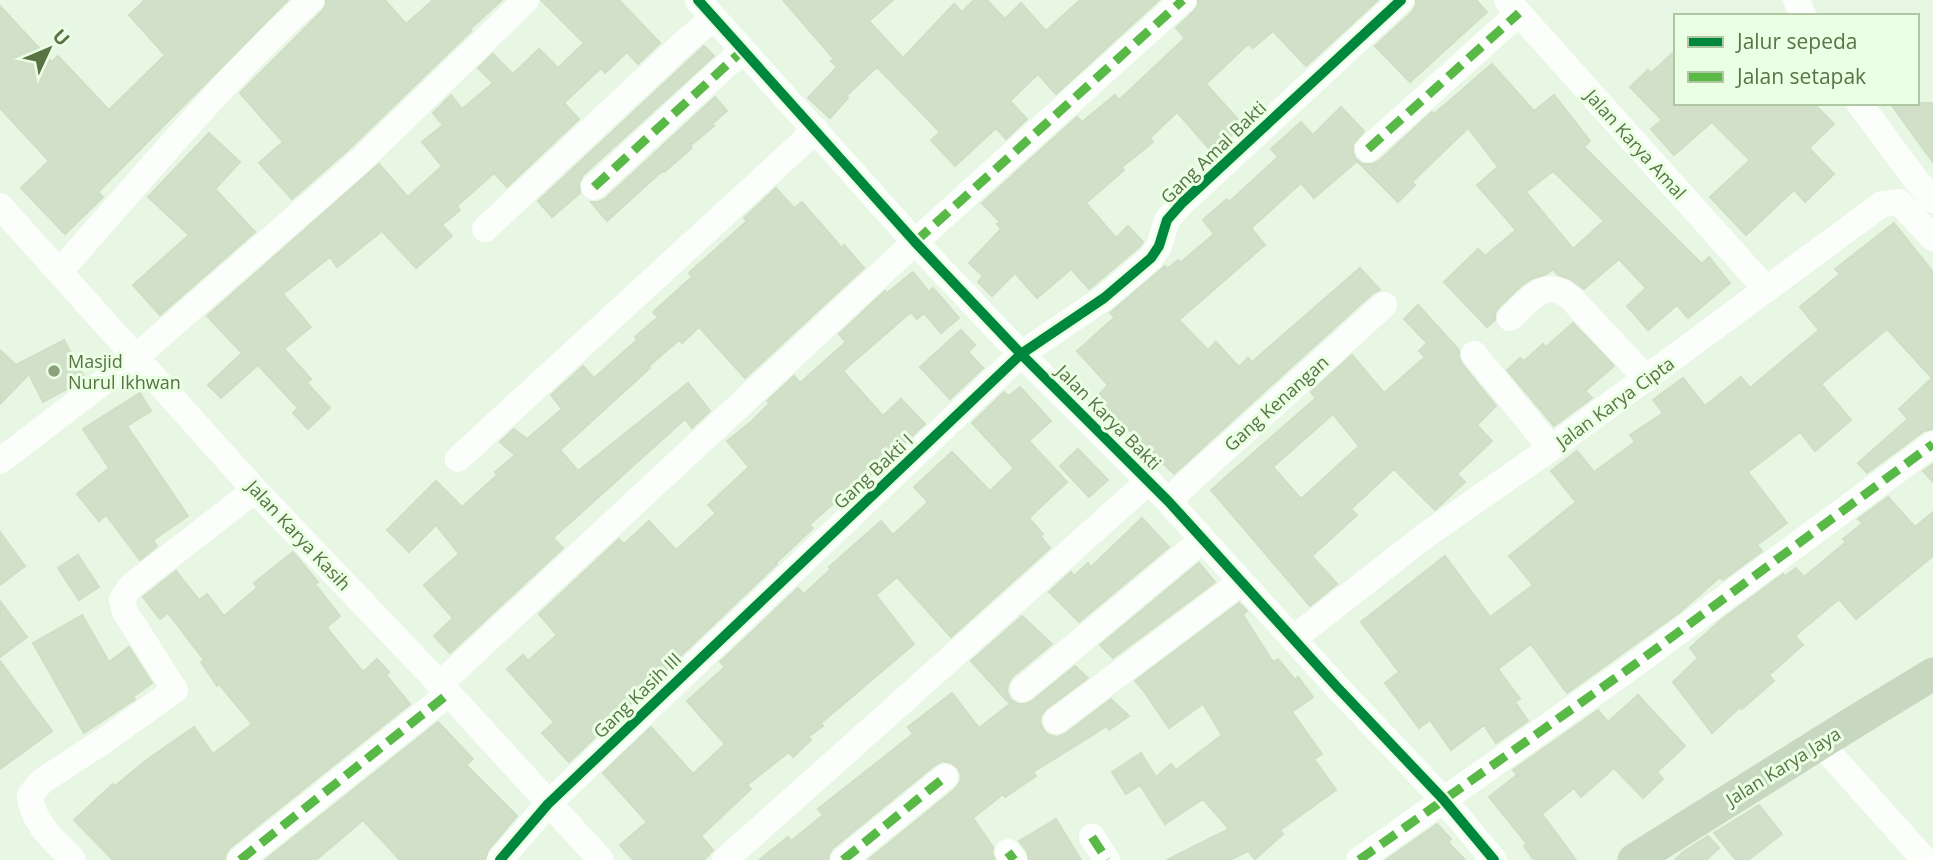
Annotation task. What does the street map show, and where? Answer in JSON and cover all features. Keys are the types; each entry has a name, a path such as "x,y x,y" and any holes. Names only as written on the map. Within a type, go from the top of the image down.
{"main road":[{"name":"Jalan Karya Jaya","path":"1633,860 1933,674"}],"street":[{"path":"60,271 220,92 281,27 311,0"},
{"path":"0,461 136,357 360,161 526,0"},
{"path":"240,860 444,689 915,242 1183,0"},
{"name":"Gang Amal Bakti","path":"1021,354 1104,298 1151,258 1159,246 1165,223 1182,203 1401,0"},
{"path":"485,229 687,40 707,6"},
{"name":"Jalan Karya Bakti","path":"707,6 915,242 1021,354 1149,481 1443,799 1494,860"},
{"path":"1368,149 1513,7"},
{"name":"Jalan Karya Amal","path":"1513,7 1766,289"},
{"path":"594,187 743,50"},
{"path":"1861,105 1924,174 1933,200"},
{"path":"458,459 816,130"},
{"name":"Jalan Karya Cipta","path":"1293,639 1426,535 1647,379 1882,204 1899,202 1933,238"},
{"name":"Jalan Karya Kasih","path":"0,206 255,490 444,689 601,860"},
{"path":"1510,318 1543,290 1560,290 1571,298 1647,379"},
{"name":"Gang Kenangan","path":"1168,502 1384,305"},
{"name":"Gang Bakti I","path":"749,612 1021,354"},
{"path":"1474,354 1551,448"},
{"path":"1359,860 1634,664 1933,443"},
{"path":"725,860 1149,481"},
{"path":"73,860 45,831 31,809 30,795 42,781 175,690 125,612 122,600 130,587 255,490"},
{"path":"1023,689 1202,540"},
{"path":"1056,721 1241,582"},
{"name":"Gang Kasih III","path":"500,860 548,804 749,612"},
{"path":"1820,743 1925,860"},
{"path":"843,860 945,777"},
{"path":"1092,837 1107,860"}],"building":[{"path":"145,0 288,0 98,192 103,197 65,234 21,188 49,161 0,108 0,6 52,62 58,56 109,110 165,55 129,15"},
{"path":"326,0 385,0 406,24 433,0 502,0 349,149 292,199 259,163 283,142 240,93 322,11"},
{"path":"541,0 619,0 660,43 638,64 627,52 605,73 601,68 564,103 579,119 507,187 494,173 457,206 460,210 442,225 452,236 416,268 382,231 337,267 330,257 283,294 311,327 284,349 311,379 307,383 330,408 308,429 293,413 298,408 258,365 221,398 208,385 242,353 207,316 379,164 408,197 442,166 422,142 443,125 433,113 451,95 462,109 493,83 478,68 493,54 513,74 539,49 558,68 584,43"},
{"path":"783,0 893,0 869,21 903,58 954,4 962,12 974,0 987,0 1005,19 1021,3 1046,31 1080,0 1159,0 1056,94 1038,74 1010,101 1027,119 1006,139 996,128 955,166 931,140 940,132 877,67 846,96 848,98 830,118 808,98 837,67 831,61 834,59"},
{"path":"1198,0 1378,0 1306,66 1273,31 1253,48 1248,44 1206,84 1243,125 1213,153 1177,112 1150,138 1153,142 1122,167 1124,170 1086,203 1116,238 1128,226 1143,242 1089,289 1071,269 1037,298 1015,273 992,296 978,282 983,276 969,263 1001,229 997,224 1000,222 982,203 1077,117 1082,122 1115,95 1119,100 1185,38 1176,28 1194,11"},
{"path":"1416,0 1476,0 1487,12 1410,82 1375,46 1412,12"},
{"path":"704,46 714,56 583,175 579,183 580,193 552,217 538,201"},
{"path":"1674,52 1674,105 1815,105 1834,124 1809,148 1834,174 1805,202 1794,190 1746,235 1710,197 1750,160 1712,122 1674,155 1651,129 1662,120 1630,87 1648,70 1651,73"},
{"path":"1492,64 1534,111 1554,95 1590,141 1584,147 1702,264 1709,257 1730,283 1688,318 1677,305 1648,330 1627,306 1646,288 1619,259 1584,289 1570,279 1558,275 1553,269 1520,287 1499,307 1495,320 1487,327 1444,282 1478,249 1485,256 1516,230 1477,185 1498,167 1468,128 1412,182 1415,185 1398,202 1357,161 1314,198 1301,183 1251,228 1265,245 1179,320 1208,350 1216,342 1239,367 1248,358 1252,362 1360,268 1380,290 1373,293 1174,474 1096,398 1108,385 1077,351 1115,317 1110,313 1165,266 1167,269 1178,260 1180,263 1214,234 1203,220 1227,199 1229,202 1278,157 1271,149 1301,122 1313,135 1341,107 1364,131 1353,145 1356,159 1363,164 1372,164 1379,161 1432,112 1434,114","holes":["1553,171 1604,221 1573,249 1526,192"]},
{"path":"715,97 727,111 712,124 714,126 607,221 591,202 605,199"},
{"path":"1933,103 1933,162 1891,105"},
{"path":"209,133 240,162 215,189 255,232 160,315 133,285 189,235 148,197"},
{"path":"776,188 794,208 802,202 842,248 844,245 864,268 745,378 699,327 682,343 679,340 648,367 650,368 560,450 578,471 688,383 710,411 692,428 685,419 553,538 563,548 450,653 434,636 453,618 424,585 459,554 436,525 409,552 387,530 436,481 462,507 515,455 500,442 514,429 527,439 562,409 551,395 583,366 594,378 637,340 635,337 658,317 653,312 692,277 689,273 747,221 744,218"},
{"path":"1894,223 1933,272 1933,429 1924,431 1867,473 1858,463 1908,419 1899,409 1932,378 1887,329 1821,384 1851,420 1815,451 1800,432 1748,472 1787,523 1757,545 1762,551 1723,580 1720,577 1680,612 1567,693 1531,644 1498,669 1520,699 1515,702 1528,721 1496,743 1484,725 1451,750 1430,720 1419,728 1385,683 1399,672 1361,622 1445,556 1490,617 1533,585 1509,556 1576,502 1551,471 1577,451 1594,472 1635,442 1630,435 1663,413 1653,400 1683,378 1705,406 1741,377 1750,388 1819,330 1800,307 1840,274 1835,269"},
{"path":"913,272 929,292 933,288 959,318 941,333 924,313 917,319 911,312 843,371 883,416 901,399 925,424 859,485 857,483 809,525 813,528 777,564 569,762 542,733 554,722 507,669 523,655 528,661 557,635 539,614 619,539 624,544 649,521 676,550 716,513 708,505 749,467 727,441 751,422 770,403 767,401 794,376 800,383 846,342 839,334 885,291 887,293"},
{"path":"1418,305 1459,350 1462,364 1496,406 1477,425 1492,441 1457,474 1465,482 1435,510 1394,469 1351,509 1357,515 1312,556 1337,584 1310,606 1211,490 1316,398 1311,392 1352,355 1384,393 1425,357 1419,351 1427,343 1404,319","holes":["1333,414 1359,446 1301,499 1273,467"]},
{"path":"1573,323 1614,366 1585,391 1592,398 1554,426 1507,370 1520,358 1524,361 1543,344 1546,347"},
{"path":"961,330 975,345 968,352 983,368 950,399 920,367"},
{"name":"Masjid Nurul Ikhwan","path":"64,340 84,377 43,402 29,374 0,404 0,350 16,365"},
{"path":"1020,387 1051,421 1029,441 1067,482 1029,518 1043,534 1040,536 1050,548 951,637 897,577 876,595 914,644 821,723 823,726 808,737 811,740 793,757 789,752 747,785 751,789 701,836 713,850 704,860 633,860 620,845 647,822 603,773 651,727 693,774 725,744 687,701 725,667 720,662 798,588 804,594 831,569 829,567 881,521 893,535 928,502 914,487 952,452 990,491 1014,468 972,423 1004,392 1009,396"},
{"path":"140,393 151,411 127,426 188,516 156,538 153,541 157,546 140,560 106,515 99,521 77,494 109,468 83,429"},
{"path":"1078,449 1108,480 1089,497 1060,466"},
{"path":"1933,464 1933,482 1923,471"},
{"path":"1888,497 1915,527 1933,512 1933,556 1856,619 1839,599 1795,636 1803,645 1769,675 1774,681 1712,733 1673,682 1698,658 1690,648 1721,620 1783,574 1785,576 1796,568 1804,577 1846,542 1843,539 1863,523 1858,519"},
{"path":"1142,518 1169,547 1079,622 1049,592 1071,572 1074,576 1088,563 1091,567"},
{"path":"0,532 25,566 0,585"},
{"path":"293,552 318,582 315,584 340,616 327,627 330,632 363,672 377,659 389,672 386,675 410,704 230,848 225,860 113,860 74,820 113,784 115,786 194,727 213,754 252,724 219,684 217,686 201,662 204,660 168,613 160,619 143,597 176,571 199,600 207,594 224,616 257,588 254,583"},
{"path":"78,555 99,587 79,600 58,568"},
{"path":"1199,563 1215,582 1113,658 1100,645"},
{"path":"0,601 27,637 0,657"},
{"path":"1239,603 1247,611 1243,615 1273,662 1278,659 1295,680 1298,677 1313,697 1292,712 1322,754 1314,759 1336,790 1280,830 1283,834 1255,859 1248,851 1230,860 1167,860 1229,829 1203,799 1165,824 1140,785 1126,794 1112,772 1141,753 1156,777 1171,764 1176,770 1222,735 1203,704 1169,728 1135,681"},
{"path":"82,615 109,662 129,647 152,683 133,697 135,699 84,733 33,643"},
{"path":"1022,616 1052,644 1012,677 1007,691 1011,700 1018,704 1032,701 1075,666 1088,678 1041,715 1040,722 1044,731 1057,737 1065,734 1111,699 1129,716 1109,730 1107,726 1033,772 1036,776 1005,797 1003,794 973,818 993,847 995,860 868,860 955,789 961,775 958,768 943,761 833,848 828,860 759,860 788,837 791,841 823,815 818,809 913,734 908,727 952,693 979,728 1010,704 971,661"},
{"path":"0,661 52,731 0,769"},
{"path":"1638,695 1685,746 1657,772 1663,779 1643,798 1614,768 1581,797 1574,788 1542,814 1576,860 1534,860 1524,846 1527,844 1489,797 1517,775 1513,770 1598,710 1608,722"},
{"path":"438,722 473,759 466,765 517,816 488,850 485,860 400,860 363,820 316,860 265,860"},
{"path":"1759,805 1782,834 1748,860 1736,860 1714,833"},
{"path":"1056,819 1081,860 1029,860 1027,851 1019,841"},
{"path":"1437,824 1451,839 1448,842 1465,860 1386,860"},
{"path":"1708,836 1719,848 1706,860 1675,860 1683,852"}],"marked path":[{"path":"915,242 1183,0"},
{"path":"1368,149 1519,13"},
{"path":"594,187 743,50"},
{"path":"1359,860 1634,665 1933,444"},
{"path":"240,860 448,694"},
{"path":"843,860 945,777"},
{"path":"1092,837 1107,860"},
{"path":"1008,852 1014,860"}],"cycle path":[{"path":"698,0 915,242 1021,354 1169,502 1443,799 1494,860"},
{"path":"500,860 548,804 1021,354 1104,298 1151,258 1159,246 1167,220 1182,203 1401,0"}],"place":[{"name":"Masjid Nurul Ikhwan","path":"54,371"}]}
